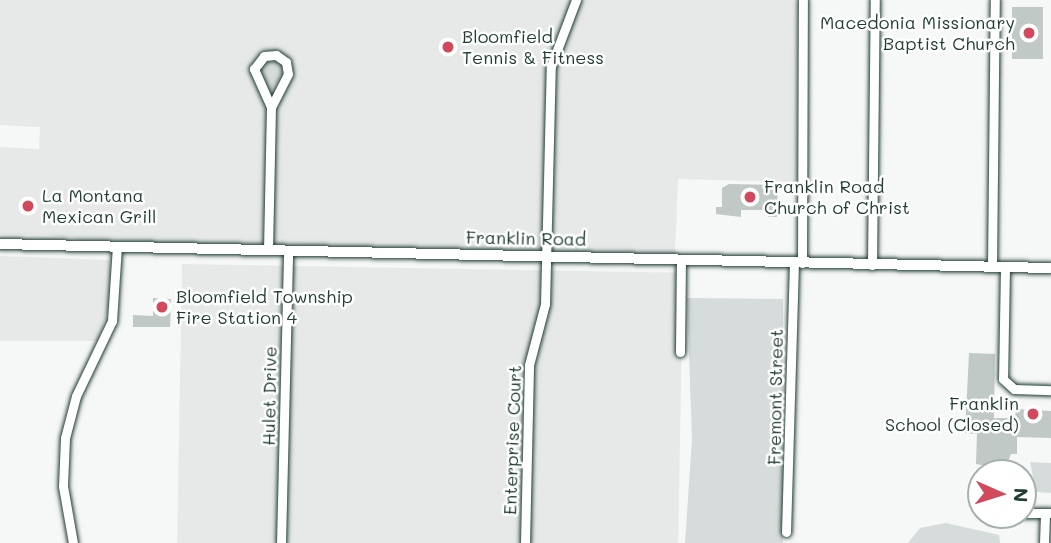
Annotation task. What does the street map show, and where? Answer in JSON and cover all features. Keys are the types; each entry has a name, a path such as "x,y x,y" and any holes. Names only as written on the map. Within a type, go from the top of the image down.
{"street":[{"name":"Enterprise Court","path":"525,543 529,365 544,310 547,256 551,66 576,0"},
{"name":"Fremont Street","path":"786,532 798,263 803,0"},
{"path":"872,265 875,0"},
{"path":"992,267 995,0"},
{"path":"268,250 271,107 289,70 283,59 272,54 257,61 254,73 271,107"},
{"name":"Franklin Road","path":"0,244 1051,268"},
{"path":"74,543 62,486 65,439 76,396 112,321 117,246"},
{"name":"Hulet Drive","path":"281,543 288,250"},
{"path":"680,352 681,260"},
{"path":"1005,267 1003,377 1009,387 1051,390"},
{"path":"1044,543 1048,513"}],"shaded area":[{"path":"0,0 797,0 797,182 678,179 675,257 79,244 79,239 48,235 0,234 0,147 39,149 40,127 0,125"},
{"path":"275,59 285,72 269,92 259,68"},
{"path":"0,256 109,260 113,293 98,341 0,341"},
{"path":"182,264 683,273 678,543 177,543"},
{"path":"687,298 783,299 783,543 685,543 692,439"},
{"path":"1037,462 1051,463 1051,493 1037,492"},
{"path":"946,523 999,535 1000,543 908,543 920,528"}],"building":[{"name":"Macedonia Missionary Baptist Church","path":"1012,7 1043,7 1043,59 1012,59"},
{"name":"Franklin Road Church of Christ","path":"729,184 778,185 777,217 768,217 768,210 741,210 741,217 716,214 716,207 722,207 722,188"},
{"name":"Bloomfield Township Fire Station 4","path":"153,298 171,299 170,327 133,327 133,315 153,316"},
{"name":"Franklin School (Closed)","path":"969,353 995,354 994,418 1015,418 1016,409 1051,411 1051,438 1017,437 1017,454 1011,454 1009,459 976,459 977,434 965,433"}],"place":[{"name":"Macedonia Missionary Baptist Church","path":"1029,33"},
{"name":"Bloomfield Tennis & Fitness","path":"448,47"},
{"name":"Franklin Road Church of Christ","path":"750,197"},
{"name":"La Montana Mexican Grill","path":"28,206"},
{"name":"Bloomfield Township Fire Station 4","path":"162,307"},
{"name":"Franklin School (Closed)","path":"1033,414"}]}
